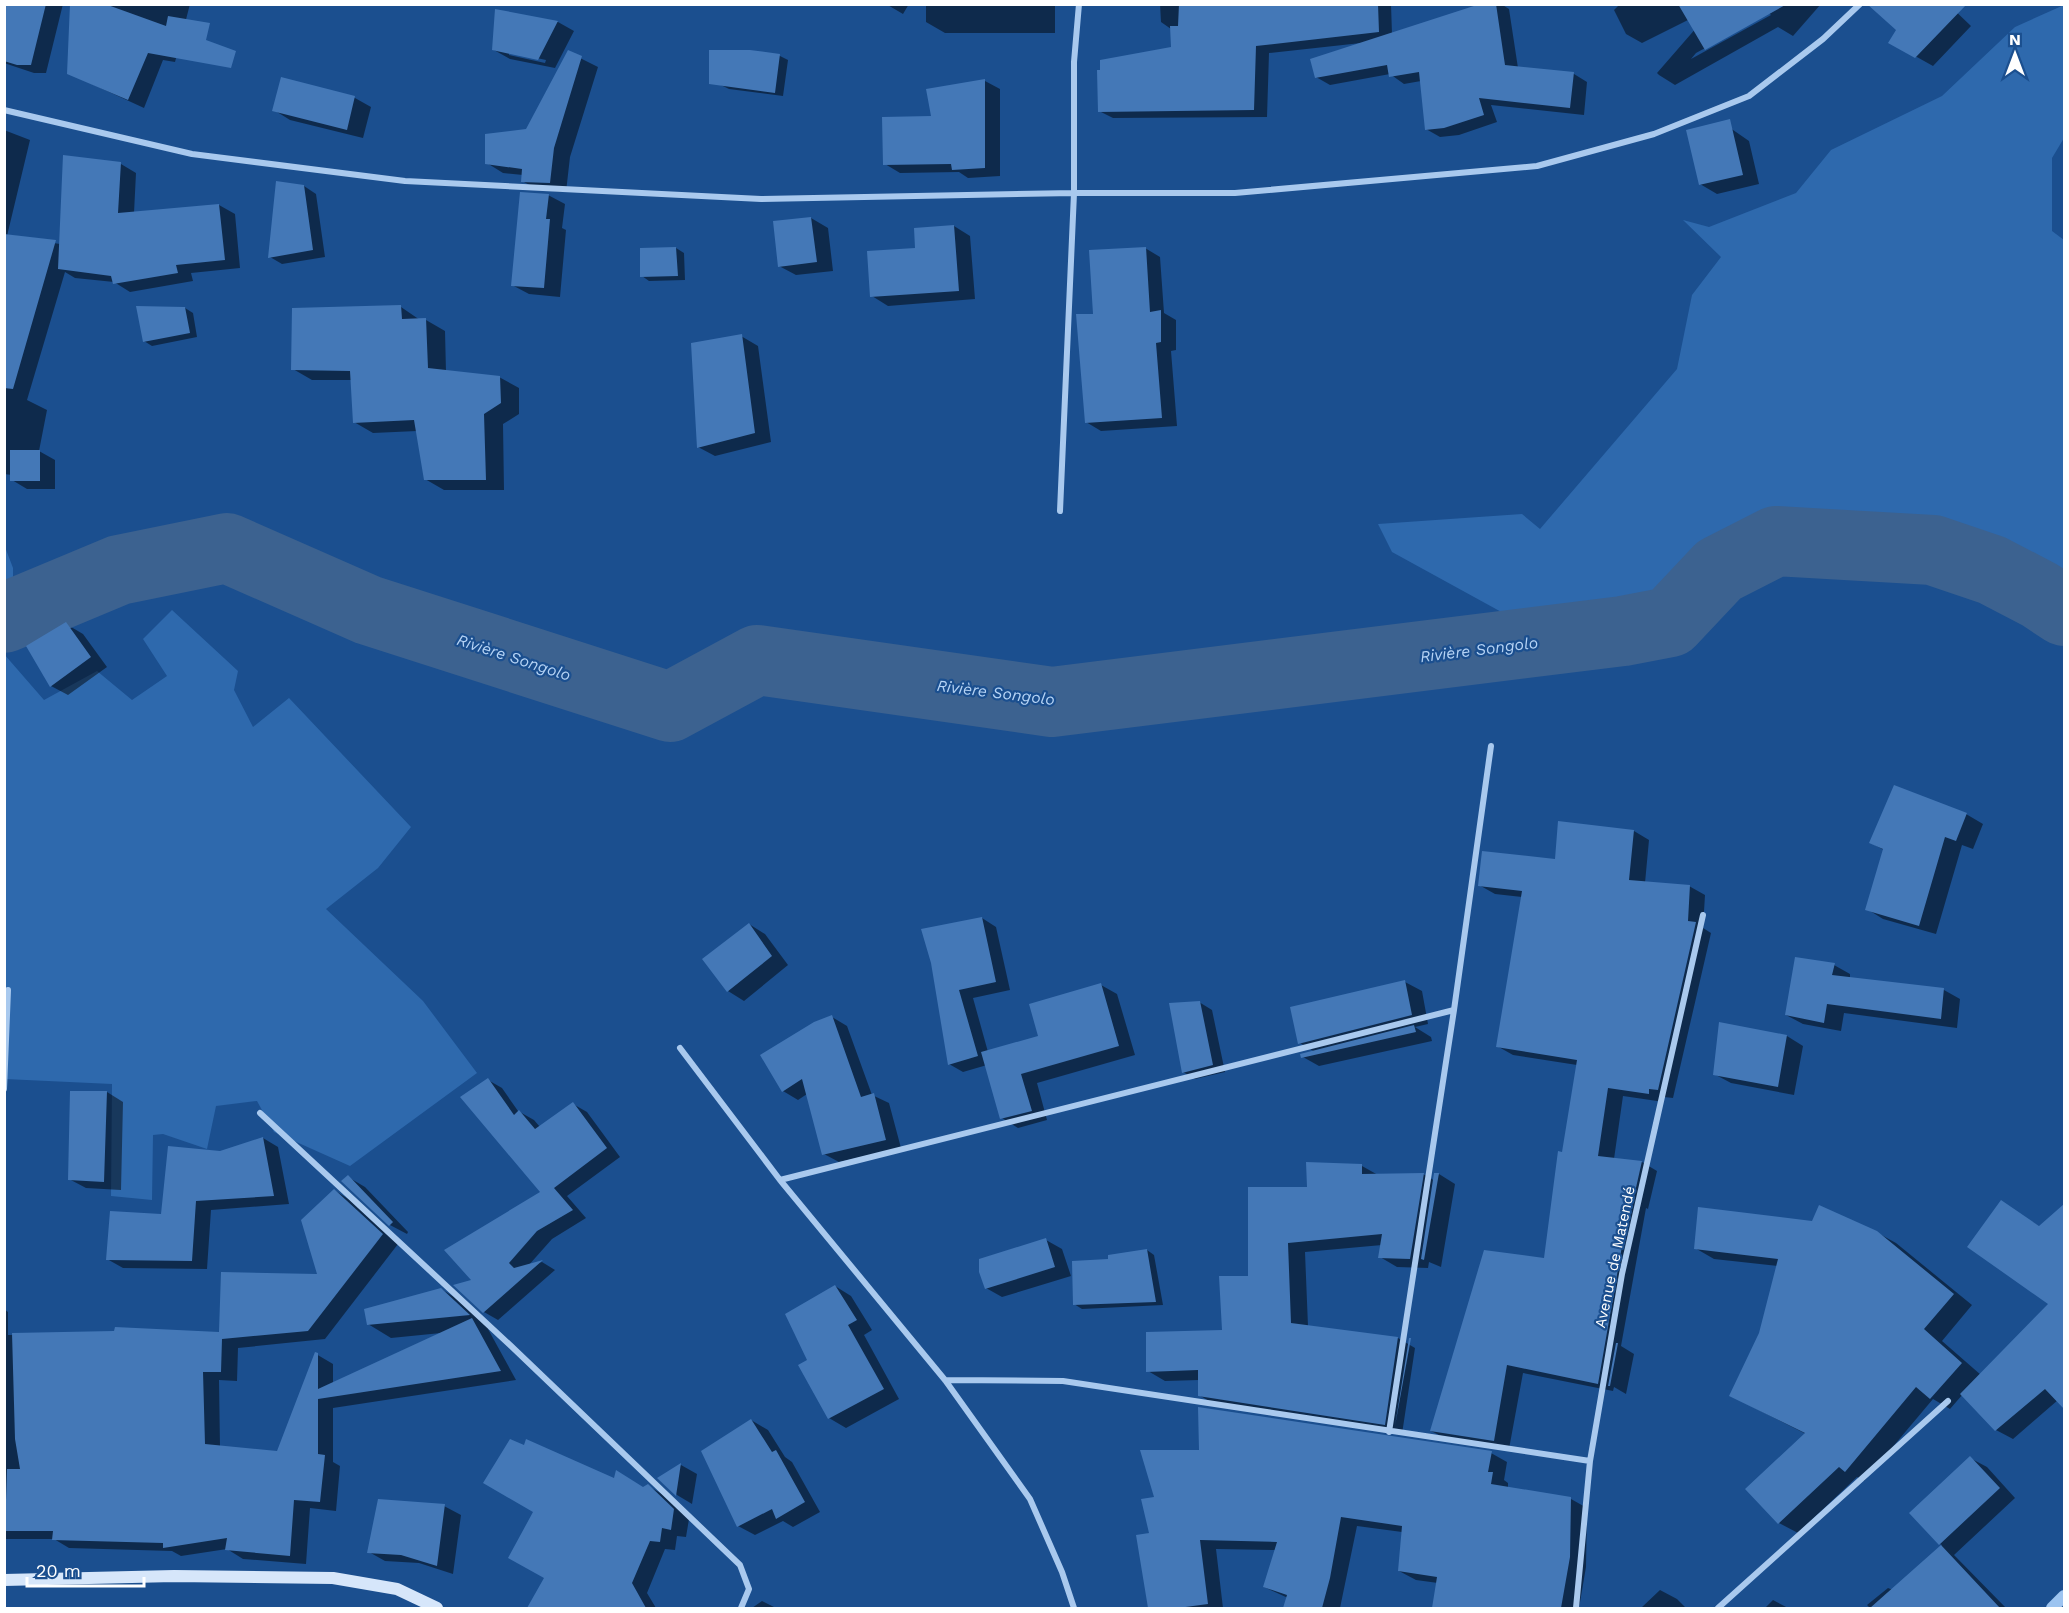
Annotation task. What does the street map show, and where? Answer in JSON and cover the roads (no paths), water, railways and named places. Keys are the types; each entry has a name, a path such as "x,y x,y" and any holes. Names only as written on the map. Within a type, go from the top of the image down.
{"street":[{"path":"1060,511 1074,193 1074,62 1079,4"},
{"path":"4,110 192,154 405,181 761,199 1074,193 1235,193 1537,166 1654,134 1749,96 1823,39 1860,4"},
{"path":"1389,1432 1455,1010 1491,746"},
{"name":"Avenue de Matendé","path":"1576,1608 1590,1461 1622,1274 1703,915"},
{"path":"4,1089 8,990"},
{"path":"780,1180 1455,1010"},
{"path":"680,1048 780,1180 945,1380 1030,1499 1062,1572 1074,1608"},
{"path":"260,1113 510,1345 740,1565 749,1589 741,1608"},
{"path":"945,1380 1063,1381 1590,1461"},
{"path":"1718,1608 1948,1401"},
{"path":"4,1580 174,1576 333,1578 396,1589 436,1608"}],"waterway":[{"name":"Rivière Songolo","path":"4,618 119,570 227,548 368,610 670,707 757,660 1052,702 1623,631 1670,622 1719,570 1776,541 1933,550 1992,570 2040,595 2064,611"},
{"path":"2052,1608 2064,1596"}]}
